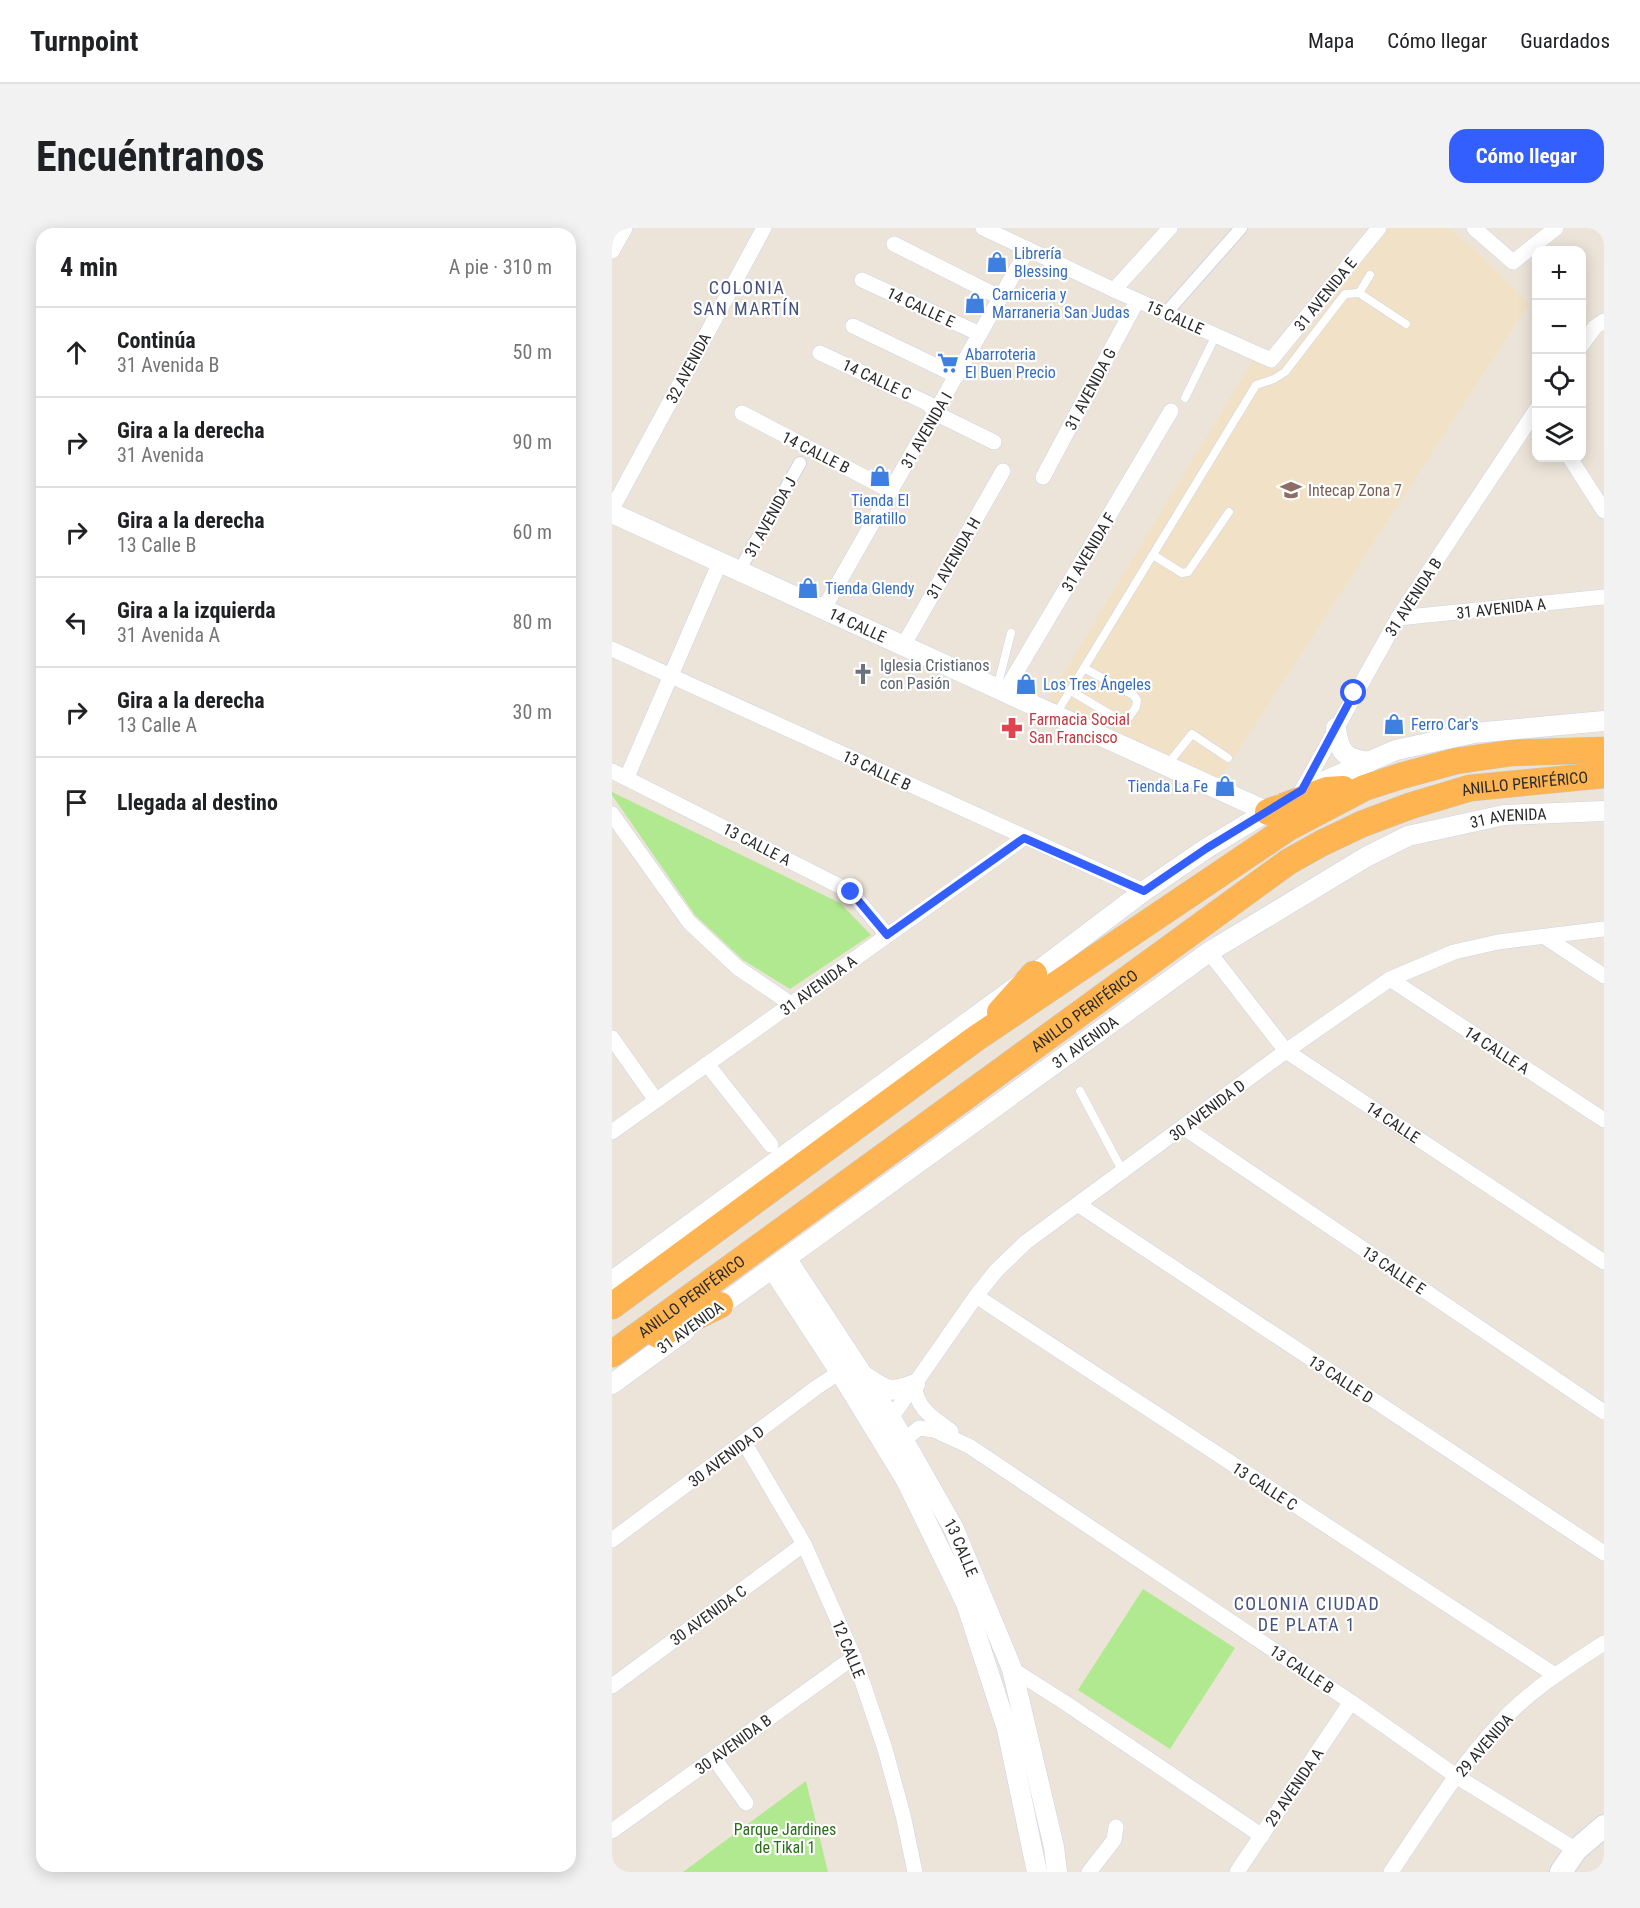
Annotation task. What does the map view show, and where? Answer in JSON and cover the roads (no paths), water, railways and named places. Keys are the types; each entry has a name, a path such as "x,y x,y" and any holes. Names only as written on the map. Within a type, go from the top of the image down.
{"highway":[{"name":"ANILLO PERIFÉRICO","path":"612,1306 975,1039 1288,828 1364,788 1456,761 1511,753 1604,750"},
{"name":"ANILLO PERIFÉRICO","path":"612,1355 1288,862 1362,824 1410,806 1470,788 1604,776"},
{"path":"1268,812 1327,790 1364,788"},
{"path":"975,1039 1034,974"},
{"path":"612,1355 720,1305"}],"main road":[{"path":"1561,1872 1576,1850 1604,1826"}],"street":[{"path":"612,251 625,228"},
{"name":"32 AVENIDA","path":"612,511 764,228"},
{"path":"1114,290 1170,228"},
{"path":"1166,313 1241,228"},
{"name":"31 AVENIDA E","path":"1271,360 1379,228"},
{"path":"1474,228 1513,262 1556,228"},
{"name":"15 CALLE","path":"993,230 1137,301 1271,360"},
{"path":"894,244 1001,298"},
{"name":"31 AVENIDA I","path":"824,610 1028,249"},
{"name":"14 CALLE E","path":"862,280 980,334"},
{"name":"31 AVENIDA G","path":"1043,477 1137,301"},
{"path":"1586,339 1595,327 1604,321"},
{"path":"853,326 957,376"},
{"name":"14 CALLE C","path":"820,353 929,404 935,413 994,442"},
{"name":"31 AVENIDA F","path":"1001,691 1172,411"},
{"name":"14 CALLE B","path":"742,413 891,491"},
{"name":"31 AVENIDA B","path":"1302,790 1398,618 1532,416"},
{"path":"1573,462 1604,511"},
{"name":"31 AVENIDA J","path":"739,571 800,463"},
{"name":"31 AVENIDA H","path":"903,646 1004,471"},
{"name":"14 CALLE","path":"612,511 1268,812"},
{"path":"627,777 720,562"},
{"name":"31 AVENIDA A","path":"1398,618 1604,597"},
{"name":"13 CALLE B","path":"612,649 1144,891"},
{"path":"612,1281 1034,974 1144,891 1207,848 1302,790 1396,750 1474,733 1604,722"},
{"path":"1336,728 1340,748 1346,755 1354,760 1370,762"},
{"name":"13 CALLE A","path":"612,771 851,892 887,935"},
{"name":"31 AVENIDA","path":"612,1384 1209,952 1366,857 1408,836 1504,815 1604,811"},
{"path":"612,814 689,922 738,968 791,1004"},
{"name":"31 AVENIDA A","path":"612,1132 655,1099 1024,838"},
{"name":"30 AVENIDA D","path":"891,1418 976,1296 996,1271 1026,1242 1286,1051 1390,979 1454,952 1498,942 1604,929"},
{"path":"1545,937 1604,976"},
{"name":"14 CALLE","path":"1209,952 1286,1051 1604,1262"},
{"name":"14 CALLE A","path":"1390,979 1604,1120"},
{"path":"612,1038 655,1099"},
{"path":"707,1064 771,1145"},
{"name":"13 CALLE E","path":"1183,1127 1604,1412"},
{"name":"13 CALLE D","path":"1079,1205 1604,1553"},
{"name":"13 CALLE","path":"779,1263 840,1372 906,1480 966,1603 1052,1870"},
{"name":"13 CALLE","path":"779,1263 862,1374 891,1418 954,1529 1012,1669 1052,1837 1052,1870"},
{"name":"13 CALLE C","path":"976,1296 1555,1675"},
{"name":"30 AVENIDA D","path":"612,1540 840,1372"},
{"path":"862,1374 885,1390 898,1391 915,1384"},
{"name":"13 CALLE B","path":"915,1384 915,1396 920,1407 969,1446 1351,1702 1456,1776 1576,1850"},
{"name":"13 CALLE B","path":"903,1441 919,1428 934,1430 969,1446"},
{"name":"12 CALLE","path":"744,1442 804,1544 854,1657 885,1749 903,1815 915,1872"},
{"name":"30 AVENIDA C","path":"612,1686 804,1544"},
{"name":"29 AVENIDA","path":"1390,1872 1456,1776 1500,1723 1555,1675 1604,1643"},
{"name":"30 AVENIDA B","path":"612,1831 854,1657"},
{"path":"1012,1669 1262,1836"},
{"name":"29 AVENIDA A","path":"1237,1872 1351,1702"},
{"path":"714,1758 746,1803"},
{"path":"1089,1872 1114,1840 1116,1827"}],"lane":[{"path":"1359,293 1370,275"},
{"path":"1056,716 1256,385 1274,380 1285,372 1345,294 1359,293 1406,324"},
{"path":"1185,398 1216,335"},
{"path":"1153,555 1182,573 1188,572 1229,512"},
{"path":"1001,691 1011,633"},
{"path":"1071,691 1118,719 1129,717 1136,707 1137,700 1133,695 1084,668"},
{"path":"1166,766 1192,734 1227,758"},
{"path":"1080,1091 1123,1172"}],"place":[{"name":"Librería Blessing","path":"997,262"},
{"name":"Carniceria y Marraneria San Judas","path":"975,303"},
{"name":"Abarroteria El Buen Precio","path":"948,363"},
{"name":"Tienda El Baratillo","path":"880,476"},
{"name":"Intecap Zona 7","path":"1291,490"},
{"name":"Tienda Glendy","path":"808,588"},
{"name":"Iglesia Cristianos con Pasión","path":"863,674"},
{"name":"Los Tres Ángeles","path":"1026,684"},
{"name":"Ferro Car's","path":"1394,724"},
{"name":"Farmacia Social San Francisco","path":"1012,728"},
{"name":"Tienda La Fe","path":"1225,786"}],"district":[{"name":"COLONIA SAN MARTÍN","path":"747,298"},
{"name":"COLONIA CIUDAD DE PLATA 1","path":"1307,1614"}],"park label":[{"name":"Parque Jardines de Tikal 1","path":"785,1838"}]}
